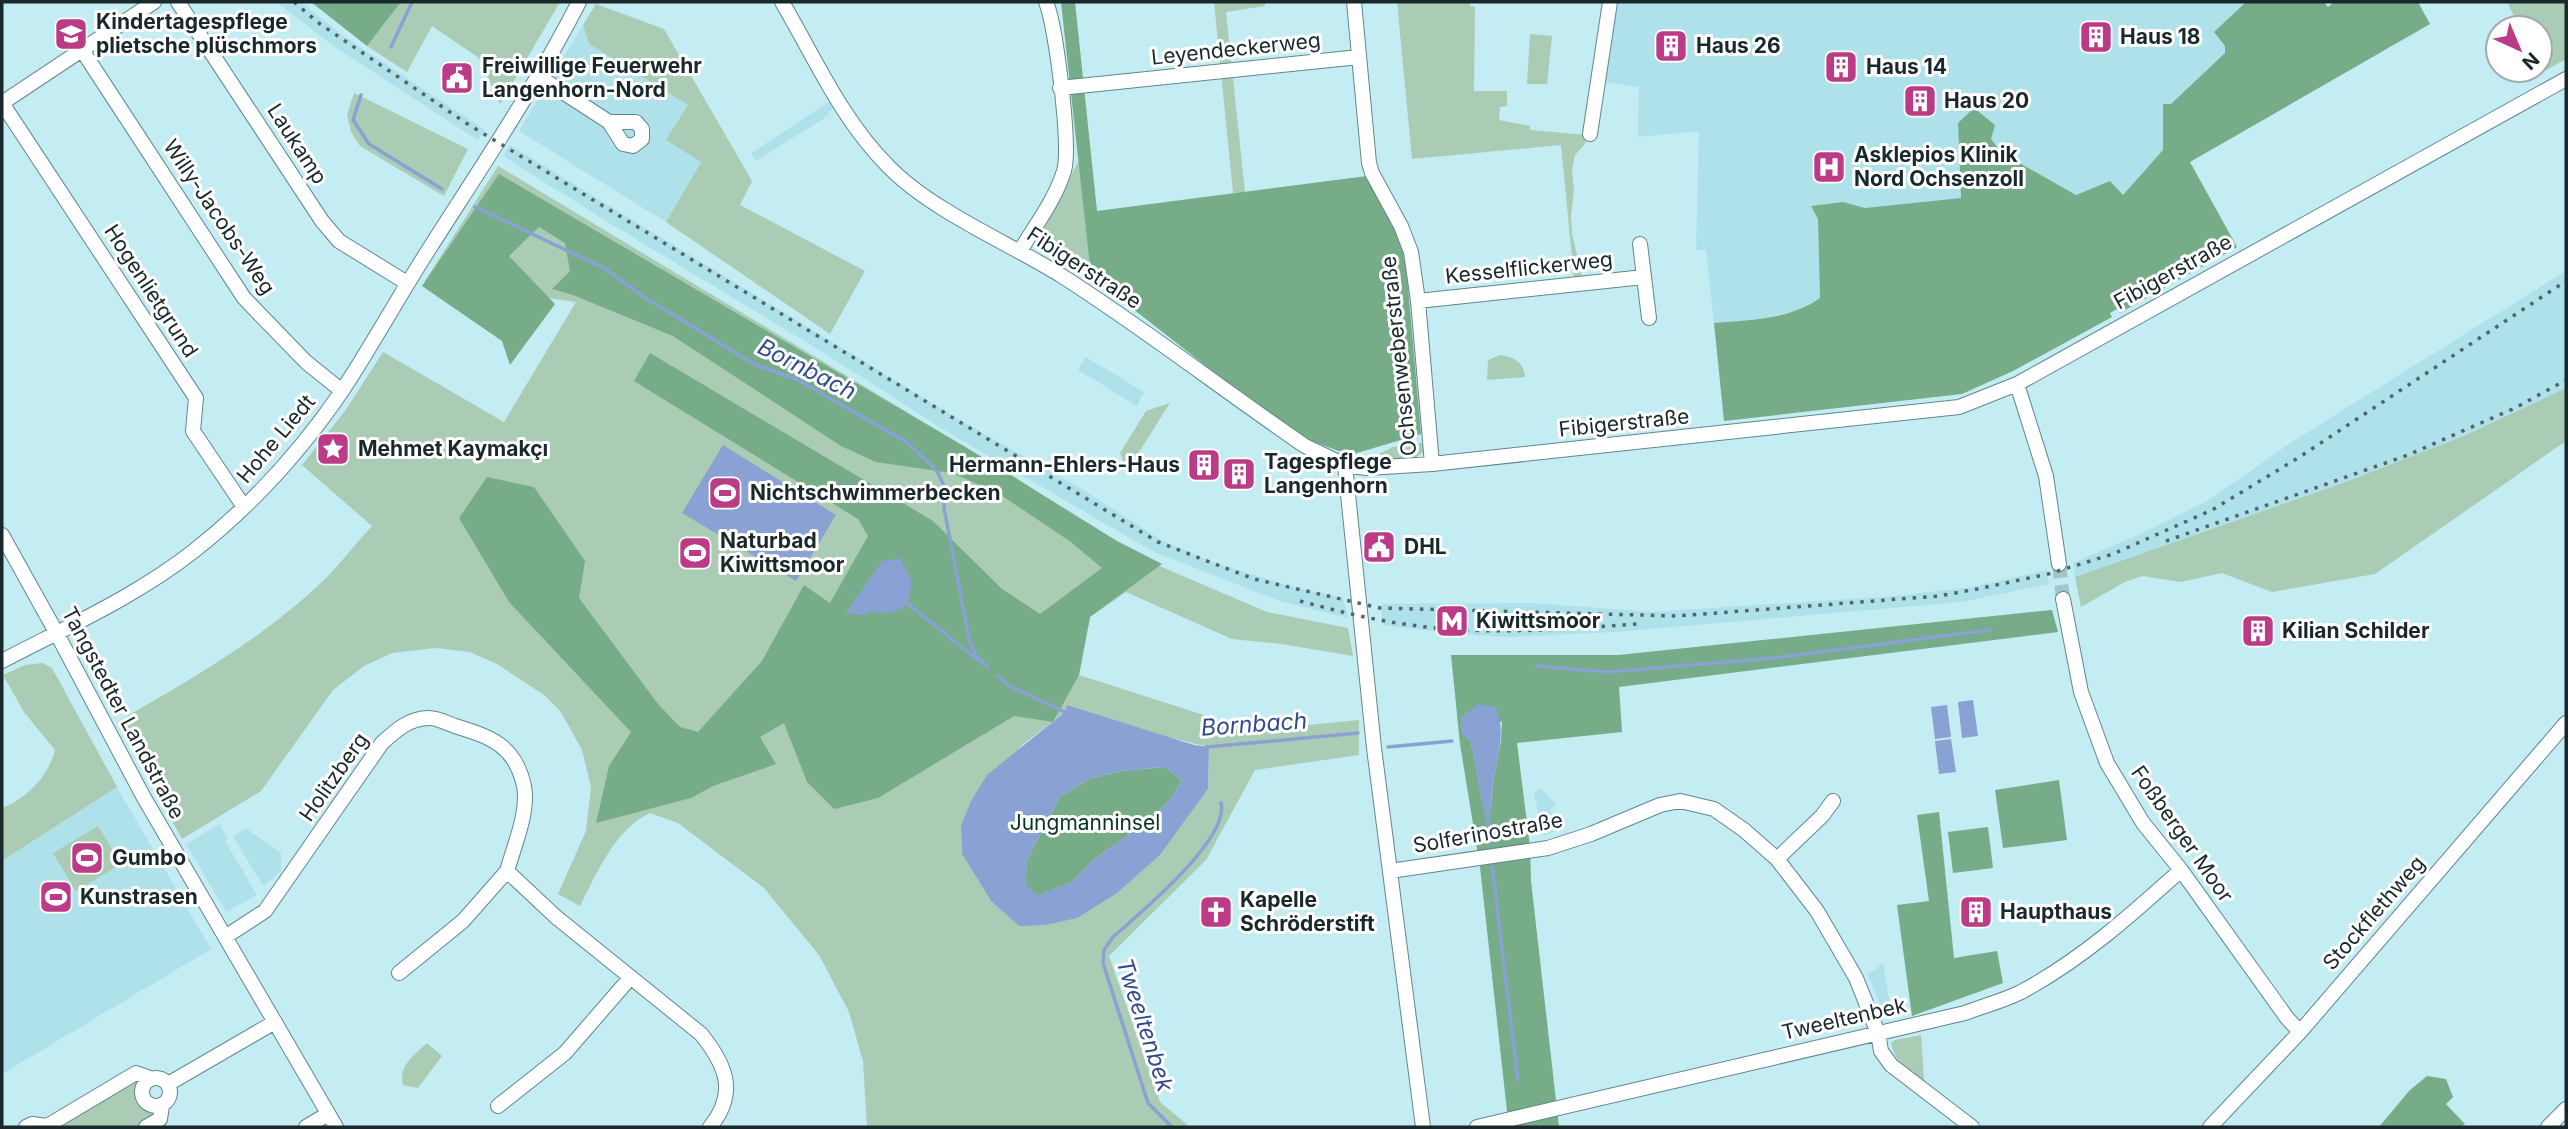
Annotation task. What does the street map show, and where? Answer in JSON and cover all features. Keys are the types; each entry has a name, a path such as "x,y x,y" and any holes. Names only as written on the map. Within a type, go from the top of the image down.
{"street":[{"path":"2,103 154,2"},
{"name":"Laukamp","path":"178,2 322,221 339,241 407,283"},
{"name":"Hohe Liedt","path":"2,661 139,589 194,550 244,507 294,455 342,391 538,76 579,2"},
{"name":"Fibigerstraße","path":"782,2 840,105 870,148 912,187 1092,296 1305,446 1345,465 1367,468 1432,464 1959,407 2017,384 2566,79"},
{"path":"1020,251 1054,195 1064,170 1066,146 1054,30 1046,2"},
{"name":"Ochsenweberstraße","path":"1354,2 1369,163 1401,226 1410,252 1418,301 1432,464"},
{"path":"1590,134 1610,2"},
{"name":"Willy-Jacobs-Weg","path":"82,50 244,298 306,362 342,391"},
{"name":"Leyendeckerweg","path":"1060,88 1359,57"},
{"path":"538,76 609,122"},
{"name":"Hogenlietgrund","path":"2,103 196,397 193,431 244,507"},
{"name":"Kesselflickerweg","path":"1640,244 1649,318"},
{"name":"Kesselflickerweg","path":"1418,301 1644,277"},
{"path":"2017,384 2046,475 2059,564"},
{"path":"1345,465 1370,714 1423,1127"},
{"name":"Tangstedter Landstraße","path":"2,536 143,796 332,1121"},
{"name":"Foßberger Moor","path":"2063,599 2081,692 2107,763 2143,823 2181,870 2287,1018 2300,1032"},
{"name":"Holitzberg","path":"226,937 265,911 382,743 397,729 414,721 430,718 499,743 519,769 525,796 507,871 463,921 399,973"},
{"name":"Stockflethweg","path":"2210,1127 2300,1032 2566,723"},
{"name":"Solferinostraße","path":"1390,871 1548,848 1591,834 1660,804 1680,801 1714,808 1777,859 1829,930 1856,978 1878,1033 1881,1051 1891,1065 1972,1127"},
{"path":"1777,859 1822,816 1833,801"},
{"name":"Tweeltenbek","path":"1477,1127 1965,1013 2018,993 2062,968 2102,939 2181,870"},
{"path":"507,871 534,898 701,1034 715,1052 724,1071 726,1088 724,1104 710,1127"},
{"path":"498,1106 565,1053 630,978"},
{"path":"168,1084 275,1022"},
{"path":"26,1127 32,1124 47,1126 136,1073 162,1079 168,1084 169,1098 162,1104 153,1106 142,1097 141,1088 150,1078"},
{"path":"146,1127 160,1119 162,1104"},
{"path":"2548,1127 2566,1109"},
{"path":"306,1127 332,1121"}],"shaded area":[{"path":"276,2 301,2 342,35 485,130 478,140 336,48"},
{"name":"Asklepios Klinik Nord Ochsenzoll","path":"1618,2 2246,2 2214,32 2225,46 2225,53 2171,104 2163,105 2163,150 2123,195 2110,181 2076,195 2002,153 1991,139 1958,123 1961,198 1865,208 1843,202 1812,206 1818,219 1820,298 1793,312 1761,319 1714,323 1706,250 1696,250 1699,131 1638,137 1639,87 1604,82 1613,16"},
{"path":"583,25 589,44 688,105 701,161 666,222 519,131"},
{"path":"832,100 836,107 828,112 829,115 756,161 751,153"},
{"path":"510,145 958,419 1080,488 1163,541 1215,563 1293,587 1343,598 1348,618 1280,601 1152,551 946,431 503,156"},
{"path":"2566,271 2566,388 2466,435 2343,483 2075,577 2073,563 2207,501 2292,442"},
{"path":"1086,357 1144,392 1137,406 1078,370"},
{"path":"723,445 836,515 796,581 682,513"},
{"path":"900,558 912,581 908,604 891,612 845,614 882,561"},
{"path":"2047,570 2049,584 1961,602 1614,632 1507,637 1382,625 1382,604 1532,603 1652,612 1895,596 1973,587"},
{"path":"1973,700 1978,736 1962,738 1958,702"},
{"path":"1479,704 1496,707 1500,725 1488,834 1471,742 1461,734 1461,717"},
{"path":"1067,705 1194,745 1209,747 1208,789 1160,855 1117,893 1077,918 1045,925 1019,926 991,901 962,854 961,826 971,801 987,775 1065,712","holes":["1165,767 1182,780 1171,799 1153,817 1096,858 1073,881 1037,896 1026,884 1027,860 1060,797 1089,779 1121,771"]},
{"path":"1947,705 1951,737 1935,739 1931,707"},
{"path":"1951,739 1956,772 1939,774 1935,741"},
{"path":"117,787 211,949 2,1074 2,861"},
{"path":"1540,788 1556,804 1550,810 1565,828 1543,835 1534,792"},
{"path":"220,824 228,839 225,841 257,895 226,912 186,844"},
{"path":"246,828 281,853 281,871 263,886 233,836"},
{"path":"1883,963 1891,1011 1884,1014 1868,975"}],"green space":[{"path":"311,2 401,2 367,46"},
{"path":"401,2 560,2 500,104 479,58 432,26 407,72 367,46"},
{"path":"1061,2 1075,2 1097,211 1367,176 1404,242 1421,434 1350,455 1314,442 1280,424 1091,276"},
{"path":"1214,2 1265,2 1265,6 1226,12 1245,192 1233,193"},
{"path":"1397,2 1470,2 1470,6 1475,7 1474,91 1507,91 1507,106 1500,107 1499,120 1530,126 1530,130 1587,135 1585,144 1575,155 1572,170 1572,234 1582,277 1574,278 1561,145 1412,159"},
{"path":"2246,2 2324,2 2328,7 2334,2 2418,2 2430,24 2190,162 2237,247 2120,313 2117,309 2110,313 2112,317 2013,371 1962,394 1724,421 1714,323 1782,315 1820,298 1818,219 1811,206 1843,202 1865,208 1961,198 1958,123 1974,108 1995,125 1991,139 2002,153 2076,195 2110,181 2123,195 2163,150 2163,104 2171,104 2225,53 2225,46 2214,32"},
{"path":"2507,2 2566,2 2566,59 2554,66 2554,14 2513,14"},
{"path":"596,4 664,29 752,181 740,205 865,271 830,334 666,222 701,162 666,140 688,105 589,44 583,25"},
{"path":"1530,34 1552,36 1547,84 1527,84"},
{"path":"354,93 468,149 444,196 360,146 351,132 347,115"},
{"path":"1079,160 1091,276 1043,249 1040,237"},
{"path":"498,166 1015,477 1136,556 1267,612 1348,628 1353,656 1232,639 1126,592 1090,617 1079,675 1235,725 1278,728 1359,720 1359,755 1255,770 1206,860 1109,956 1160,1102 1190,1127 867,1127 863,1061 849,1012 819,955 764,888 678,823 650,813 638,820 608,853 580,906 558,894 586,831 591,787 582,750 561,712 544,695 497,664 470,652 436,648 392,653 364,666 333,690 261,791 182,839 117,722 199,674 277,620 325,579 372,526 302,465 345,411 383,352 504,422 576,302 425,281","holes":["1065,712 1209,747 1208,789 1160,855 991,901 962,854 961,826 1021,746"]},
{"path":"499,174 967,448 1117,541 1162,564 1090,617 1079,675 1053,722 1014,716 878,798 834,809 807,782 784,723 760,737 776,764 713,786 691,798 596,823 609,766 631,732 509,602 459,518 487,477 534,487 585,561 579,598 658,704 680,727 698,732 762,661 804,585 830,603 868,536 858,519 634,381 650,353 933,521 1002,589 1040,614 1102,568 1071,542 998,493 952,473 876,462 841,446 673,336 552,289 570,271 565,243 539,227 509,256 555,304 510,365 502,341 422,286"},
{"path":"1500,355 1517,361 1523,368 1525,377 1487,380 1488,360"},
{"path":"2566,388 2566,441 2375,574 2272,592 2222,573 2181,582 2142,576 2125,582 2081,607 2075,577 2343,483 2466,435"},
{"path":"1170,403 1127,471 1120,453 1146,411"},
{"path":"1422,443 1426,447 1422,453 1409,460 1372,461 1375,456 1393,447"},
{"path":"2052,610 2058,632 1619,687 1622,732 1517,743 1559,1127 1511,1127 1480,867 1460,744 1451,655 1618,655","holes":["1502,721 1494,777 1488,831 1471,742"]},
{"path":"43,663 52,668 117,787 2,861 2,808 20,799 36,785 48,768 55,750 24,712 3,675 25,665"},
{"name":"Jungmanninsel","path":"1165,767 1182,780 1171,799 1153,817 1096,858 1073,881 1037,896 1025,884 1027,860 1060,797 1089,779 1121,771"},
{"path":"2059,780 2067,840 2003,848 1995,790"},
{"path":"1939,812 1954,958 1997,951 2003,983 1912,1016 1897,905 1929,901 1917,815"},
{"name":"Gumbo","path":"98,826 121,864 76,891 53,853"},
{"path":"1988,827 1993,868 1953,873 1948,832"},
{"name":"Kunstrasen","path":"55,879 71,906 56,915 40,889"},
{"path":"1921,1035 1924,1080 1903,1066 1895,1056 1891,1043"},
{"path":"427,1043 442,1056 418,1088 403,1085 405,1067"},
{"path":"2427,1076 2446,1079 2453,1097 2446,1104 2465,1124 2461,1127 2379,1127 2409,1091"},
{"path":"137,1078 145,1079 141,1090 142,1099 149,1105 161,1107 158,1115 137,1127 52,1127"}],"waterway":[{"name":"Bornbach","path":"391,47 412,2"},
{"name":"Bornbach","path":"361,95 353,120 369,144 442,189"},
{"name":"Bornbach","path":"475,207 604,268 644,297 754,364 798,380 908,443 937,471 944,486 944,508 969,639 976,656 988,667"},
{"path":"908,604 979,661"},
{"path":"1536,666 1608,672 1774,658 1990,630"},
{"name":"Bornbach","path":"998,676 1009,686 1067,713"},
{"name":"Bornbach","path":"1207,747 1358,733"},
{"name":"Bornbach","path":"1388,747 1452,741"},
{"name":"Tweeltenbek","path":"1172,1127 1148,1103 1103,963 1104,950 1113,937 1161,894 1198,855 1212,836 1220,818 1221,803"},
{"name":"Bornbach","path":"1488,832 1489,844"},
{"name":"Bornbach","path":"1492,866 1518,1080"}],"tunnel":[{"path":"2059,564 2063,599"}],"railway":[{"path":"294,2 320,24 466,123 1158,542 1254,579 1380,608 1677,616 1939,596 2048,574 2113,554 2212,510 2298,458 2566,281"},
{"path":"2166,541 2408,455 2515,408 2566,380"},
{"path":"1300,601 1397,623 1467,630 1637,624"}],"place":[{"name":"Kindertagespflege plietsche plüschmors","path":"71,34"},
{"name":"Haus 18","path":"2096,37"},
{"name":"Haus 26","path":"1671,46"},
{"name":"Haus 14","path":"1841,67"},
{"name":"Freiwillige Feuerwehr Langenhorn-Nord","path":"457,78"},
{"name":"Haus 20","path":"1920,101"},
{"name":"Asklepios Klinik Nord Ochsenzoll","path":"1829,167"},
{"name":"Mehmet Kaymakçı","path":"333,449"},
{"name":"Hermann-Ehlers-Haus","path":"1204,465"},
{"name":"Tagespflege Langenhorn","path":"1239,474"},
{"name":"Nichtschwimmerbecken","path":"725,493"},
{"name":"DHL","path":"1379,547"},
{"name":"Naturbad Kiwittsmoor","path":"695,553"},
{"name":"Kiwittsmoor","path":"1452,621"},
{"name":"Kilian Schilder","path":"2258,631"},
{"name":"Gumbo","path":"87,858"},
{"name":"Kunstrasen","path":"56,897"},
{"name":"Kapelle Schröderstift","path":"1216,912"},
{"name":"Haupthaus","path":"1976,912"}]}
